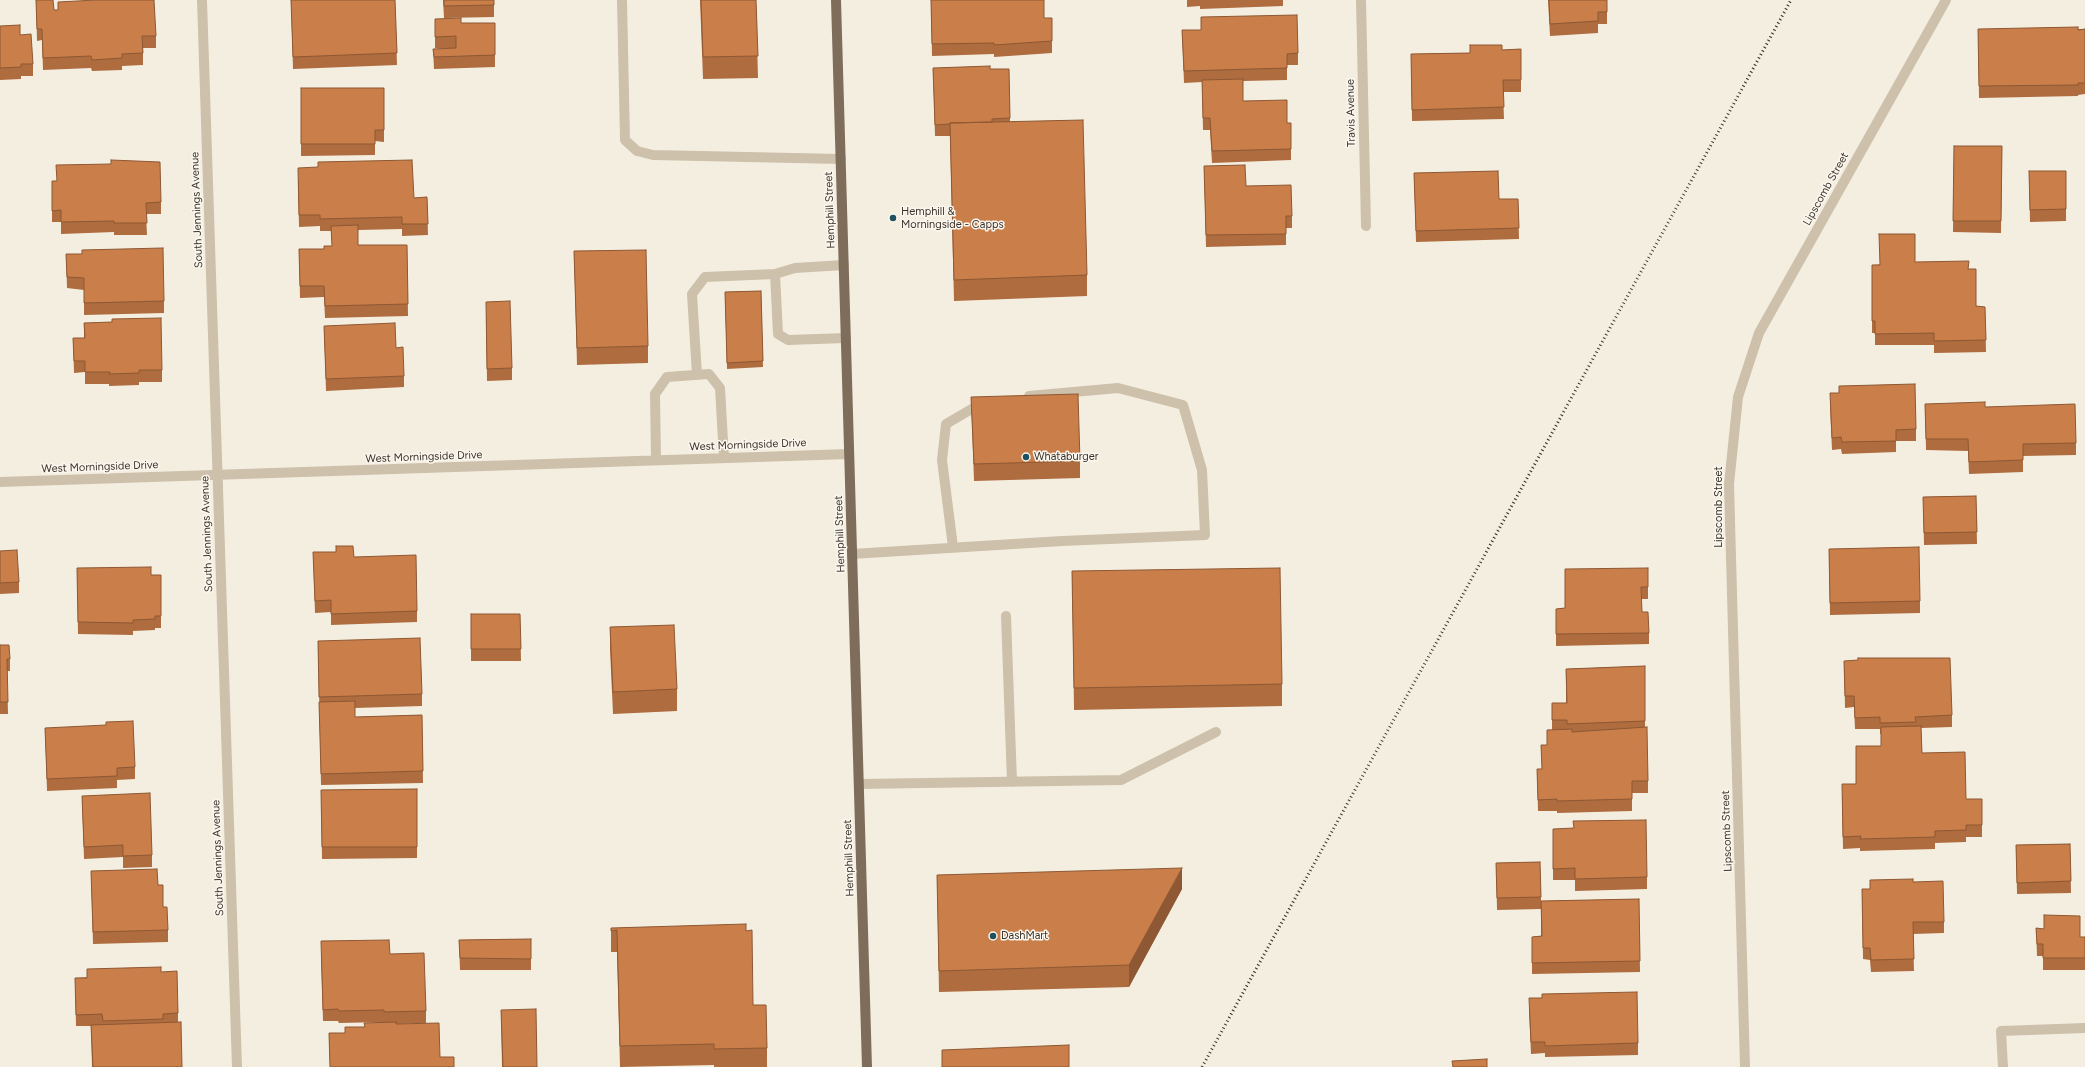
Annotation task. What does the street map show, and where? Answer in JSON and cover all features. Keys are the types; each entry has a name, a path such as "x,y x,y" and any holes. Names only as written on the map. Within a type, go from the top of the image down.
{"main road":[{"name":"Hemphill Street","path":"836,0 867,1067"}],"street":[{"name":"South Jennings Avenue","path":"202,0 237,1067"},
{"path":"622,0 625,140 637,151 653,155 841,159"},
{"name":"Travis Avenue","path":"1361,0 1366,226"},
{"name":"Lipscomb Street","path":"1745,1067 1729,484 1738,397 1759,333 1946,0"},
{"path":"697,376 692,294 705,277 775,274 795,268 844,265"},
{"path":"775,274 778,334 788,340 846,338"},
{"path":"656,460 655,394 666,377 709,374 720,388 724,458"},
{"path":"852,554 1204,535 1202,470 1183,406 1118,388 1018,397"},
{"path":"953,548 942,460 946,424 986,400 994,399"},
{"name":"West Morningside Drive","path":"0,482 849,454"},
{"path":"1006,616 1012,782"},
{"path":"859,784 1121,780 1216,732"},
{"path":"2003,1067 2001,1030 2085,1028"}],"building":[{"path":"36,0 53,0 54,10 58,10 58,2 96,0 154,0 156,36 142,36 143,53 122,54 122,58 92,60 91,56 43,58 42,29 37,29"},
{"path":"291,0 395,0 397,53 293,57"},
{"path":"444,0 494,0 494,5 444,6"},
{"path":"701,0 756,0 758,56 703,57"},
{"path":"931,0 1044,0 1044,18 1052,18 1052,41 994,45 994,43 932,44"},
{"path":"1549,0 1607,0 1607,12 1598,12 1598,21 1550,24"},
{"path":"1297,15 1298,53 1287,54 1287,68 1184,71 1182,30 1201,30 1201,17"},
{"path":"461,18 461,23 495,23 495,55 434,57 433,49 456,48 456,36 435,37 435,19"},
{"path":"20,25 20,35 31,34 33,64 21,64 21,67 0,68 0,26"},
{"path":"2078,27 2078,30 2085,29 2085,83 2078,83 2078,85 1979,86 1978,29"},
{"path":"1470,45 1502,45 1502,50 1521,49 1521,80 1503,80 1504,107 1412,110 1411,54 1470,53"},
{"path":"990,66 990,69 1009,69 1010,118 992,119 992,122 950,123 935,125 933,68"},
{"path":"1243,79 1243,101 1287,100 1287,123 1291,123 1291,149 1212,151 1210,118 1203,118 1202,80"},
{"path":"301,88 384,88 384,130 375,130 375,144 301,144"},
{"path":"1083,120 1087,275 954,280 950,123"},
{"path":"1954,146 2002,146 2001,221 1953,221"},
{"path":"111,160 160,162 161,202 146,203 147,223 114,223 114,221 61,222 61,210 52,211 52,181 57,181 56,165 111,164"},
{"path":"412,160 414,198 427,197 428,224 402,224 402,217 320,219 320,215 299,215 298,168 318,167 318,162"},
{"path":"1245,165 1246,186 1291,185 1292,216 1286,216 1286,234 1206,235 1204,166"},
{"path":"1498,171 1499,199 1518,199 1519,228 1416,231 1414,173"},
{"path":"2029,171 2066,171 2066,209 2030,210"},
{"path":"358,225 358,245 407,245 408,304 325,306 324,286 300,286 299,249 324,249 324,246 332,246 331,226"},
{"path":"1879,234 1915,234 1915,262 1969,261 1968,269 1976,269 1976,306 1985,307 1986,340 1934,341 1934,333 1875,334 1875,321 1872,321 1872,265 1880,265"},
{"path":"163,248 164,301 84,303 84,278 67,277 66,254 82,254 82,250"},
{"path":"646,250 648,346 577,348 574,251"},
{"path":"761,291 763,361 727,363 725,292"},
{"path":"510,301 512,368 487,369 486,302"},
{"path":"161,318 162,370 139,370 139,373 109,374 110,372 85,372 85,361 74,361 73,338 85,338 84,323 112,322 112,319"},
{"path":"395,323 396,348 403,347 404,376 326,379 324,326"},
{"path":"1915,384 1916,429 1896,430 1896,441 1842,442 1841,437 1832,438 1830,393 1839,393 1839,386"},
{"name":"Whataburger","path":"1078,394 1080,461 974,464 971,397"},
{"path":"1985,402 1985,407 2075,404 2076,443 2023,444 2023,460 1969,462 1968,439 1926,439 1925,404"},
{"path":"1976,496 1977,532 1924,533 1923,497"},
{"path":"336,546 353,546 354,557 416,555 417,611 331,614 331,600 315,601 313,552 336,552"},
{"path":"1919,547 1920,601 1830,603 1829,549"},
{"path":"17,550 19,582 0,583 0,551"},
{"path":"151,567 151,575 161,575 161,616 155,616 155,619 133,620 133,623 78,622 77,568"},
{"path":"1280,568 1282,684 1074,688 1072,571"},
{"path":"1648,568 1648,587 1641,587 1642,612 1648,612 1649,633 1556,634 1556,609 1565,608 1565,569"},
{"path":"471,614 520,614 521,649 471,649"},
{"path":"674,625 677,689 613,692 610,627"},
{"path":"420,638 422,694 319,697 318,641"},
{"path":"0,645 9,645 10,659 7,659 8,702 0,702"},
{"path":"1858,658 1950,658 1952,715 1915,717 1916,722 1880,723 1880,717 1855,718 1854,696 1845,696 1844,661 1858,660"},
{"path":"1645,666 1645,721 1567,724 1567,720 1552,720 1552,703 1567,703 1566,669"},
{"path":"355,701 355,717 422,715 423,771 321,774 319,702"},
{"path":"133,721 135,767 117,768 117,776 47,779 45,728 106,725 106,722"},
{"path":"1921,726 1922,753 1965,752 1966,799 1982,799 1982,825 1966,825 1966,830 1935,831 1935,837 1860,839 1861,836 1843,837 1842,784 1856,784 1856,746 1881,746 1881,727"},
{"path":"1647,727 1648,781 1632,781 1632,799 1557,801 1557,799 1538,800 1537,769 1542,769 1541,745 1547,745 1547,730 1572,729 1572,732"},
{"path":"417,789 417,847 322,847 321,790"},
{"path":"150,793 152,855 123,856 123,845 84,847 82,796"},
{"path":"1646,820 1647,877 1575,879 1575,868 1553,869 1553,829 1574,828 1573,821"},
{"path":"2070,844 2071,881 2017,883 2016,845"},
{"path":"1540,862 1541,897 1497,898 1496,863"},
{"path":"1182,868 1129,965 939,971 937,875"},
{"path":"157,869 158,885 163,885 163,907 167,907 168,930 93,932 91,871"},
{"path":"1913,879 1913,882 1943,881 1944,922 1913,922 1914,959 1871,960 1870,948 1863,948 1862,889 1870,889 1870,880"},
{"path":"1639,899 1640,961 1532,963 1532,937 1542,936 1541,901"},
{"path":"2044,915 2080,916 2080,937 2085,937 2085,958 2043,958 2043,944 2037,944 2036,928 2044,929"},
{"path":"746,924 746,931 752,930 753,1005 766,1005 767,1048 714,1049 714,1044 620,1046 617,930 611,931 611,928"},
{"path":"531,939 531,959 460,958 459,940"},
{"path":"389,940 390,954 424,953 426,1011 384,1012 384,1010 323,1010 321,941"},
{"path":"161,967 161,972 177,971 178,1013 163,1014 163,1019 103,1021 102,1014 76,1015 75,978 87,978 87,969"},
{"path":"1637,992 1638,1043 1545,1046 1545,1042 1531,1042 1529,998 1542,998 1542,994"},
{"path":"536,1009 537,1067 503,1067 501,1010"},
{"path":"181,1022 182,1067 93,1067 91,1025"},
{"path":"396,1022 396,1024 439,1023 440,1057 454,1057 454,1067 330,1067 329,1033 345,1033 345,1027 365,1027 364,1023"},
{"path":"1069,1045 1069,1067 942,1067 942,1050"},
{"path":"1487,1059 1487,1067 1453,1067 1452,1061"}],"railway":[{"path":"1202,1067 1791,0"}],"place":[{"name":"Hemphill & Morningside - Capps","path":"893,218"},
{"name":"Whataburger","path":"1026,457"},
{"name":"DashMart","path":"993,936"}]}
